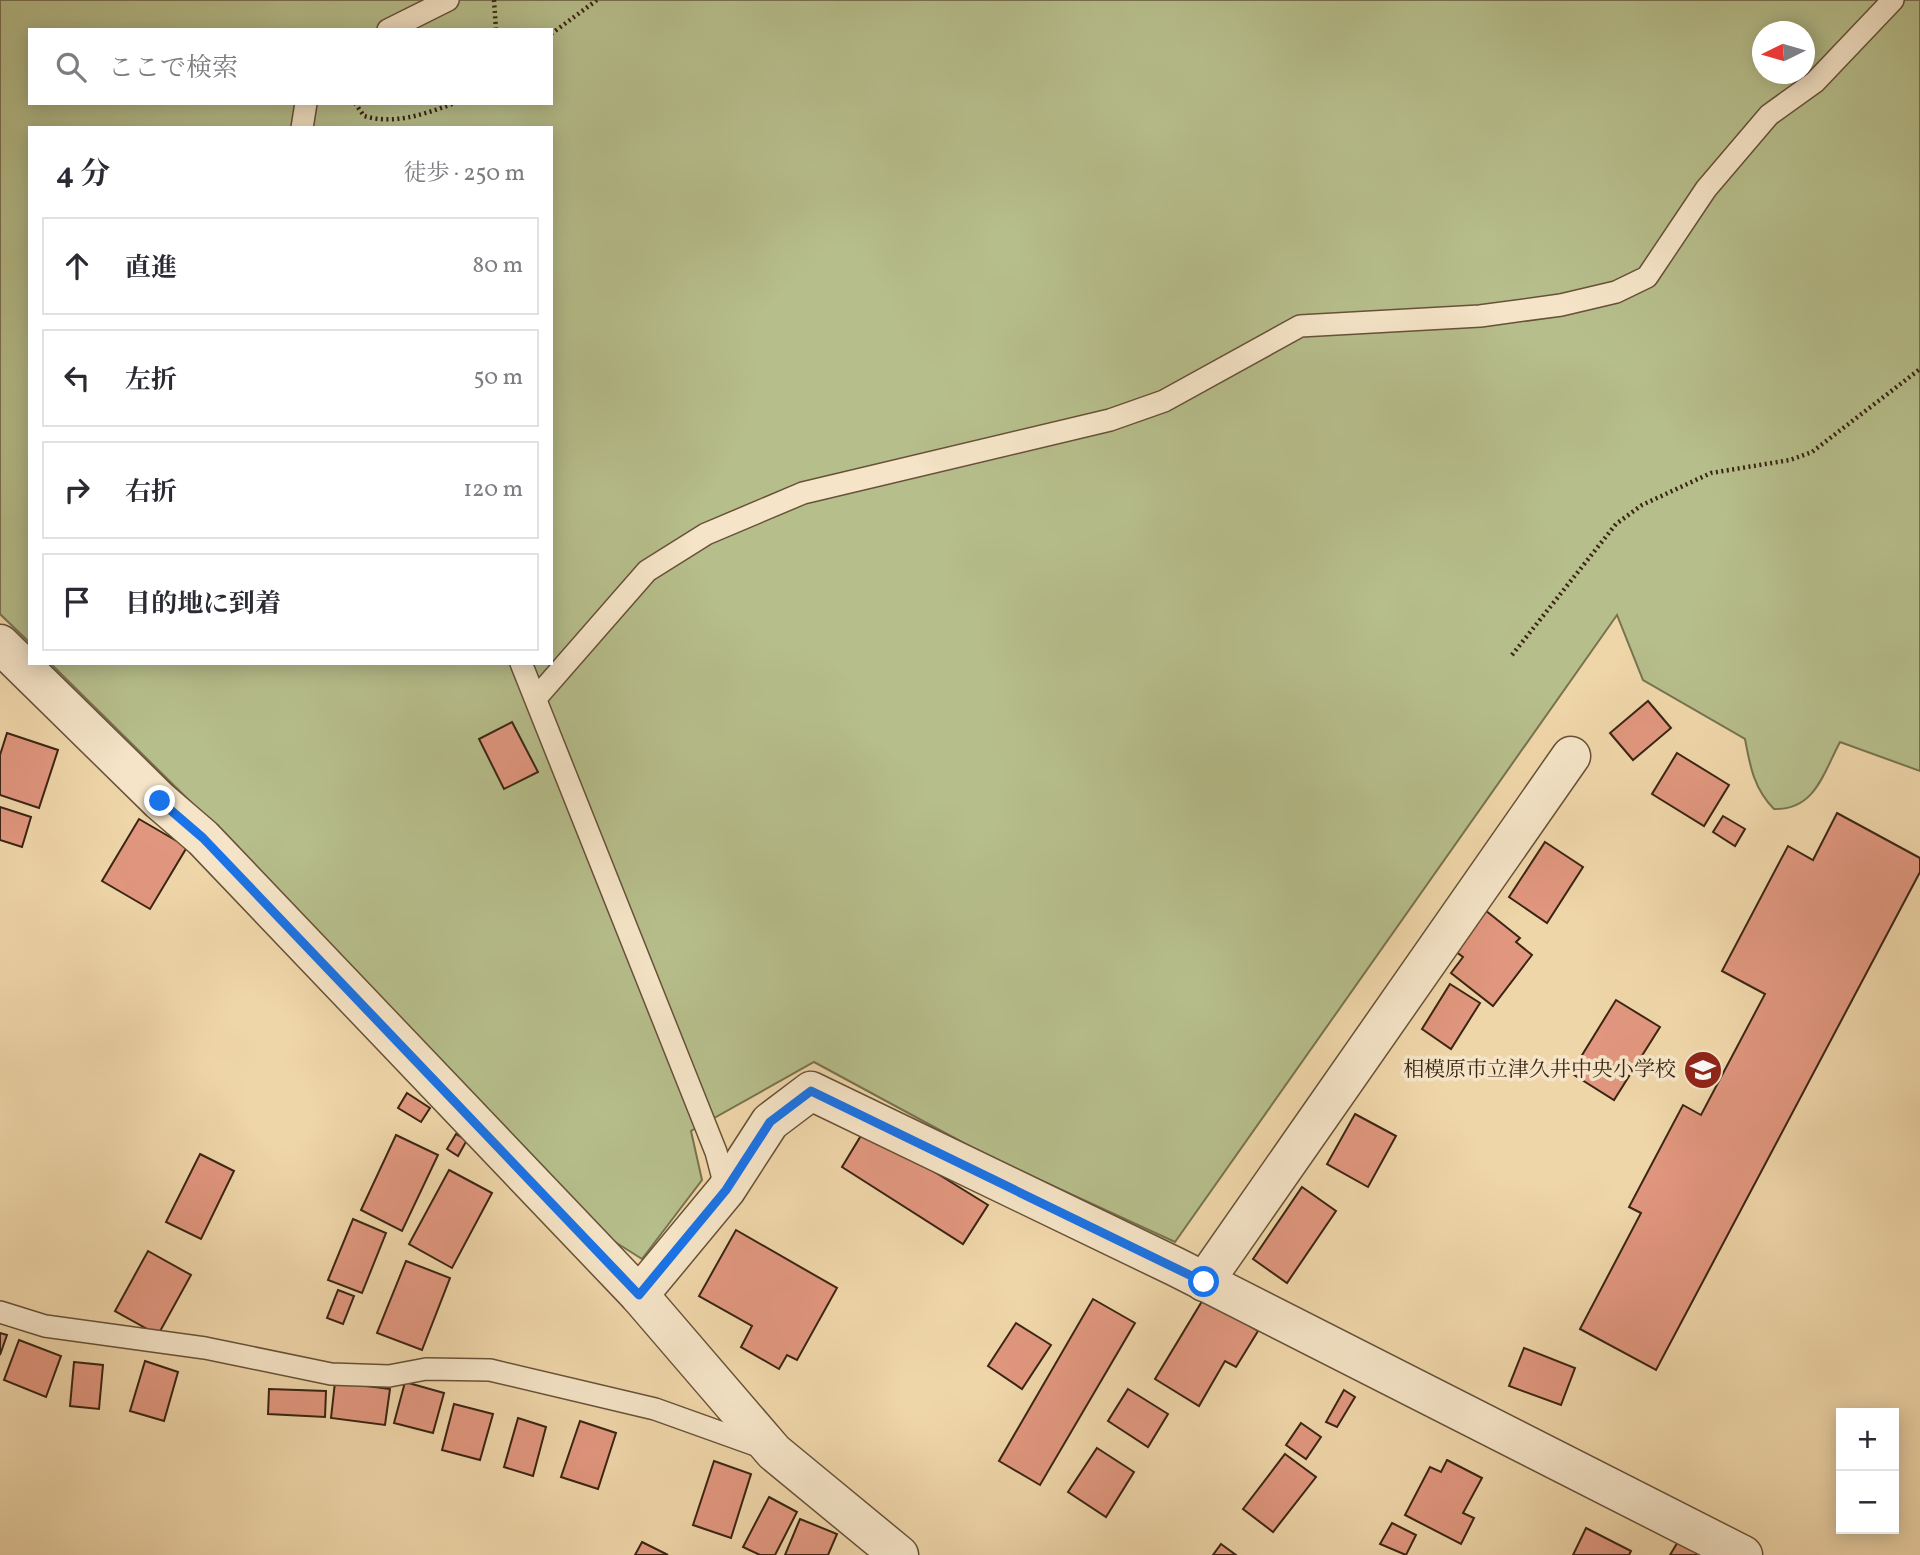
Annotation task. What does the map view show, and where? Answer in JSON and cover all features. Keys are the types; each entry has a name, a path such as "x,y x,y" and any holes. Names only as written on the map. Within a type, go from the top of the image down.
{"street":[{"path":"0,644 160,801 203,838 639,1295 774,1452 899,1555"},
{"path":"1204,1282 1571,756"},
{"path":"639,1295 726,1190 770,1122 811,1091 1204,1282 1742,1555"}],"lane":[{"path":"392,28 447,0"},
{"path":"536,698 646,571 706,534 803,493 1110,420 1164,401 1300,326 1480,316 1561,305 1615,292 1647,277 1706,189 1769,115 1815,82 1893,0"},
{"path":"302,126 306,105"},
{"path":"522,665 716,1152 726,1190"},
{"path":"0,1312 45,1326 205,1348 331,1374 389,1377 426,1369 490,1370 655,1409 774,1452"}],"path":[{"path":"494,0 496,28"},
{"path":"553,33 597,0"},
{"path":"356,105 364,116 376,120 418,116 448,105"},
{"path":"1512,655 1616,524 1642,505 1711,473 1790,460 1812,452 1920,369"}],"green space":[{"path":"0,0 1920,0 1920,771 1840,742 1822,778 1808,797 1788,808 1774,809 1757,785 1745,739 1643,680 1617,615 1175,1242 984,1154 814,1062 691,1131 702,1180 642,1259 604,1235 211,822 52,665 553,665 553,126 28,126 28,641 0,614"}],"building":[{"path":"1648,701 1671,728 1633,760 1610,733"},
{"path":"512,722 538,772 504,789 479,739"},
{"path":"7,733 58,750 39,808 0,795 0,755"},
{"path":"1677,753 1729,785 1704,826 1652,794"},
{"path":"0,807 31,817 22,847 0,840"},
{"path":"1837,813 1920,858 1920,872 1656,1370 1580,1329 1641,1213 1629,1207 1683,1105 1701,1115 1765,994 1722,971 1788,846 1813,860"},
{"path":"1723,816 1745,829 1735,846 1713,832"},
{"path":"139,819 187,847 150,909 102,881"},
{"path":"1545,842 1583,867 1547,923 1509,897"},
{"path":"1480,906 1520,938 1516,942 1532,955 1493,1006 1451,973 1463,957 1448,946"},
{"path":"1450,984 1480,1003 1451,1049 1422,1029"},
{"path":"1616,1000 1660,1027 1614,1100 1571,1073"},
{"path":"407,1093 430,1108 421,1122 398,1108"},
{"path":"1355,1114 1396,1136 1368,1187 1327,1164"},
{"path":"865,1129 988,1205 963,1244 842,1167"},
{"path":"456,1134 467,1140 458,1156 447,1149"},
{"path":"396,1135 438,1155 402,1231 361,1210"},
{"path":"200,1154 234,1171 201,1239 166,1222"},
{"path":"449,1170 492,1193 452,1268 409,1244"},
{"path":"1302,1187 1336,1211 1287,1283 1253,1259"},
{"path":"353,1219 386,1233 362,1293 328,1280"},
{"path":"736,1230 837,1288 797,1360 787,1355 779,1369 741,1347 752,1326 699,1296"},
{"path":"148,1251 191,1275 158,1335 115,1311"},
{"path":"406,1261 450,1278 422,1350 377,1333"},
{"path":"338,1290 354,1296 343,1324 327,1318"},
{"path":"1204,1298 1258,1331 1236,1367 1225,1361 1199,1406 1155,1379"},
{"path":"1093,1299 1135,1323 1040,1485 999,1461"},
{"path":"1016,1323 1051,1345 1022,1389 988,1366"},
{"path":"0,1333 7,1335 0,1355"},
{"path":"19,1340 61,1356 46,1397 4,1380"},
{"path":"1524,1348 1575,1368 1561,1405 1509,1386"},
{"path":"145,1361 178,1372 164,1421 130,1411"},
{"path":"74,1362 103,1365 99,1409 70,1406"},
{"path":"335,1382 390,1389 385,1425 331,1418"},
{"path":"405,1382 444,1393 433,1433 394,1423"},
{"path":"269,1389 326,1391 325,1417 268,1414"},
{"path":"1128,1389 1168,1414 1148,1447 1108,1421"},
{"path":"1344,1390 1355,1397 1337,1427 1326,1422"},
{"path":"454,1404 493,1414 480,1460 442,1450"},
{"path":"518,1418 546,1427 533,1476 504,1467"},
{"path":"580,1421 616,1433 598,1489 561,1477"},
{"path":"1301,1423 1321,1437 1306,1459 1286,1445"},
{"path":"1097,1448 1134,1472 1106,1517 1068,1492"},
{"path":"1285,1454 1316,1477 1273,1532 1243,1509"},
{"path":"1447,1460 1482,1478 1463,1513 1474,1518 1461,1544 1405,1515 1430,1467 1441,1472"},
{"path":"714,1461 751,1474 731,1538 693,1525"},
{"path":"769,1497 797,1512 775,1555 760,1555 743,1547"},
{"path":"800,1519 837,1534 828,1555 785,1555"},
{"path":"1392,1523 1416,1535 1406,1555 1380,1544"},
{"path":"1586,1528 1631,1551 1629,1555 1573,1555"},
{"path":"1682,1535 1708,1555 1670,1555"},
{"path":"642,1542 668,1555 635,1555"},
{"path":"1221,1544 1236,1555 1213,1555"}],"place":[{"name":"相模原市立津久井中央小学校","path":"1703,1070"}],"route":[{"path":"160,801 203,838 639,1295 726,1190 770,1122 811,1091 1204,1282"}]}
